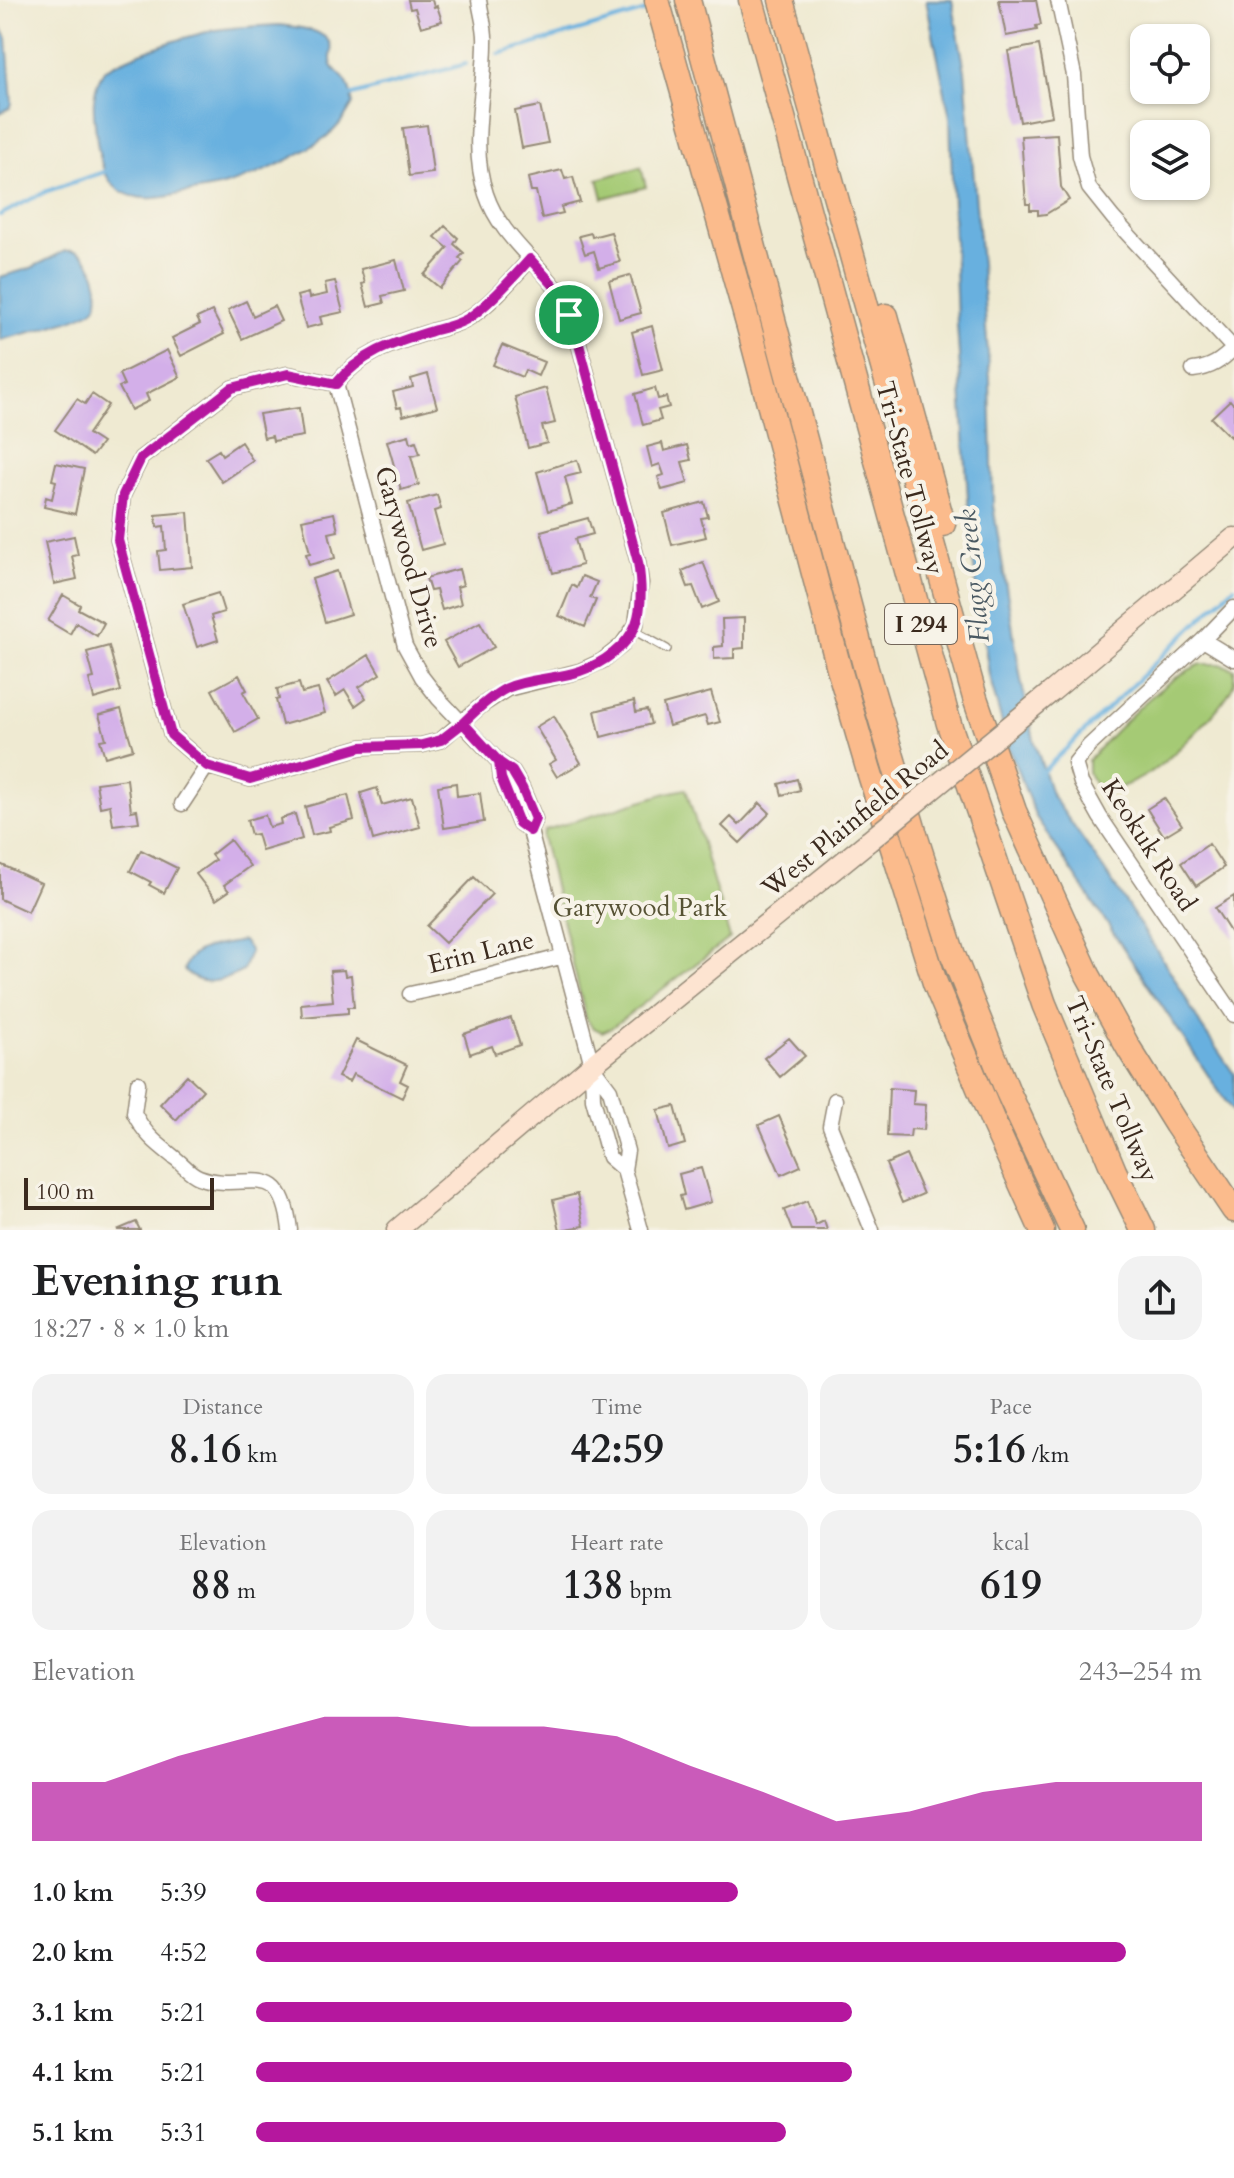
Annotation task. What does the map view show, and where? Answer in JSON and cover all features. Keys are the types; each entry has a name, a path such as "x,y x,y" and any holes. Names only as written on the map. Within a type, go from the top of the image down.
{"highway":[{"path":"657,0 745,313 840,672 881,811 935,983 1042,1230"},
{"name":"I 294","path":"688,0 862,654 916,838 958,968 1008,1092 1072,1230"},
{"name":"Tri-State Tollway","path":"751,0 949,724 1044,1004 1114,1171 1143,1230"},
{"path":"781,0 975,698 1014,811 1088,975 1128,1047 1234,1210"},
{"path":"798,0 937,499 978,662 975,698"},
{"path":"1176,1124 1230,1230"}],"main road":[{"name":"West Plainfield Road","path":"397,1230 592,1065 1050,693 1234,538"}],"street":[{"path":"479,0 486,39 477,134 478,164 486,195 497,219 557,289 569,315 638,562 641,583 636,625 621,646 602,661 580,671 507,689 482,705 441,740 422,745 361,747 250,779 207,766 171,735 118,540 123,495 141,458 232,388 288,374 340,379 367,355 467,319 500,291 530,259"},
{"path":"1058,0 1074,75 1080,156 1089,188 1234,348 1219,362 1193,370"},
{"name":"Garywood Drive","path":"340,379 405,646 422,677 439,699 499,762 501,778 519,823 530,831 592,1065 593,1099 609,1157 624,1170 641,1230"},
{"name":"Keokuk Road","path":"1234,608 1089,746 1075,763 1081,783 1100,817 1234,1015"},
{"path":"1203,640 1234,659"},
{"path":"182,804 207,766"},
{"name":"Erin Lane","path":"410,994 564,956"},
{"path":"138,1083 134,1113 150,1138 202,1178 259,1180 271,1185 282,1194 290,1230"},
{"path":"835,1100 830,1126 872,1230"}],"lane":[{"path":"633,630 667,649"}],"green space":[{"path":"641,167 646,187 603,198 598,179"},
{"path":"1202,664 1220,664 1234,669 1234,682 1221,704 1196,732 1148,774 1101,795 1088,772 1088,760 1156,693"},
{"name":"Garywood Park","path":"686,789 730,938 602,1032 592,1027 586,1018 542,836 545,830"}],"water":[{"path":"926,0 952,0 965,71 990,379 993,505 1021,680 1034,740 1051,794 1109,877 1234,1074 1234,1114 1036,817 1009,749 989,675 971,546 957,324 950,117"},
{"path":"0,25 7,38 12,103 10,108 0,113"},
{"path":"279,25 316,32 328,40 332,65 347,82 353,104 334,130 290,159 221,186 151,198 134,197 114,186 101,161 94,113 94,96 104,70 143,52 203,33"},
{"path":"65,251 83,255 92,268 99,294 95,307 65,322 0,340 0,277 31,268"},
{"path":"243,941 250,951 243,971 228,978 205,981 184,970 187,962 199,951"}],"building":[{"path":"408,0 432,0 442,21 421,27 415,8 410,9"},
{"path":"999,0 1036,0 1041,25 1036,26 1037,30 1006,36"},
{"path":"1039,45 1052,116 1020,122 1008,51"},
{"path":"540,106 548,143 522,148 515,111"},
{"path":"427,125 433,173 409,176 403,128"},
{"path":"1057,134 1061,187 1069,200 1046,214 1038,215 1038,210 1030,210 1030,204 1026,204 1021,136"},
{"path":"562,170 565,179 573,177 580,202 561,207 563,213 542,218 536,191 531,191 528,178"},
{"path":"445,226 458,238 454,244 464,253 459,258 463,261 440,288 424,275 448,248 435,237"},
{"path":"611,232 620,262 599,268 594,251 585,254 579,236 591,233 592,237"},
{"path":"396,260 404,291 382,296 384,303 368,307 361,269"},
{"path":"630,275 641,313 619,319 609,281"},
{"path":"335,281 343,312 320,317 322,324 306,328 297,296 308,293 309,298 327,294 325,283"},
{"path":"246,301 253,316 274,306 281,321 242,339 228,310"},
{"path":"212,311 224,334 181,356 172,338 200,324 197,318"},
{"path":"652,326 663,370 643,375 632,332"},
{"path":"502,345 544,362 538,376 525,370 522,377 493,365"},
{"path":"167,350 180,377 146,394 149,401 131,410 119,387 124,385 119,374"},
{"path":"428,374 437,407 403,416 401,407 397,408 393,392 413,387 411,379"},
{"path":"546,388 555,423 542,426 547,443 528,448 515,397"},
{"path":"655,388 658,399 666,397 669,407 658,410 661,420 643,425 635,394"},
{"path":"92,394 108,405 88,434 102,443 92,456 55,430 77,399 85,404"},
{"path":"1230,400 1234,405 1234,432 1230,437 1211,418"},
{"path":"299,408 303,436 273,441 272,436 264,438 259,414"},
{"path":"409,435 411,443 416,441 420,454 411,456 419,485 401,490 387,441"},
{"path":"241,442 253,461 222,482 206,458 219,450 222,455"},
{"path":"662,443 664,451 687,445 691,460 682,462 688,483 662,490 658,477 664,475 660,464 652,467 647,447"},
{"path":"577,460 581,473 565,477 572,504 548,511 537,472"},
{"path":"56,463 84,469 75,514 44,507 46,497 52,499"},
{"path":"437,495 441,509 434,511 443,544 421,550 408,503"},
{"path":"704,502 708,517 701,518 706,537 672,545 664,513"},
{"path":"188,512 192,567 160,570 158,551 166,550 164,526 157,527 156,515"},
{"path":"334,513 338,531 329,533 335,558 309,565 306,554 310,553 302,520"},
{"path":"588,518 593,534 575,539 582,565 553,573 541,531"},
{"path":"74,536 78,555 72,556 77,579 54,584 45,542"},
{"path":"703,562 719,602 702,609 693,586 688,587 682,571"},
{"path":"459,569 463,585 457,587 461,604 442,610 436,590 430,591 426,578"},
{"path":"337,571 350,614 325,622 312,579"},
{"path":"582,576 597,582 590,598 596,600 585,627 559,616 572,585 577,588"},
{"path":"218,593 224,612 211,616 218,640 197,647 183,604"},
{"path":"63,595 80,605 78,609 104,623 97,636 76,623 70,634 48,621"},
{"path":"744,618 744,648 734,649 734,658 714,659 714,647 723,646 722,619"},
{"path":"480,622 494,647 458,667 444,642"},
{"path":"109,646 121,691 94,699 89,679 94,678 87,652"},
{"path":"369,655 380,674 359,687 366,698 355,706 345,690 336,696 327,682"},
{"path":"239,675 247,690 243,692 258,719 235,732 212,690"},
{"path":"299,683 302,693 318,689 325,713 282,725 276,700 279,699 277,689"},
{"path":"711,692 720,722 708,725 705,716 669,726 663,705"},
{"path":"634,701 636,712 647,710 651,724 601,737 595,711"},
{"path":"121,709 133,749 105,757 100,740 106,739 99,715"},
{"path":"554,716 581,763 557,777 549,764 556,760 536,727"},
{"path":"127,779 131,811 137,810 139,822 113,825 110,805 100,807 96,783"},
{"path":"797,779 800,790 782,795 779,784"},
{"path":"456,783 457,796 480,793 484,822 444,828 438,786"},
{"path":"377,788 382,805 412,797 420,827 373,840 361,793"},
{"path":"348,795 354,820 312,835 305,807"},
{"path":"1164,798 1182,825 1164,836 1147,809"},
{"path":"760,803 770,813 740,843 722,826 731,817 739,825"},
{"path":"295,814 302,839 262,851 257,834 251,835 247,820 265,815 269,827 281,824 280,819"},
{"path":"230,840 250,866 224,885 229,891 216,900 196,874 215,860 211,855"},
{"path":"1209,844 1224,867 1196,886 1181,863"},
{"path":"141,850 177,868 164,893 130,871"},
{"path":"0,864 41,883 28,912 0,899"},
{"path":"474,877 492,894 445,943 427,926"},
{"path":"1234,896 1234,938 1215,908"},
{"path":"344,970 345,976 351,975 354,1007 348,1007 348,1013 302,1017 301,1004 333,1001 330,971"},
{"path":"511,1018 520,1045 495,1054 492,1046 470,1054 464,1034"},
{"path":"789,1038 805,1056 780,1077 764,1058"},
{"path":"356,1040 407,1065 400,1081 408,1085 402,1098 353,1074 349,1082 338,1077"},
{"path":"187,1075 203,1090 176,1120 160,1104"},
{"path":"889,1088 914,1090 913,1104 926,1105 924,1130 911,1129 910,1137 887,1136"},
{"path":"675,1106 685,1144 668,1149 658,1110"},
{"path":"779,1116 801,1166 781,1175 759,1125"},
{"path":"906,1155 923,1194 902,1203 886,1164"},
{"path":"701,1168 711,1202 684,1210 679,1174"},
{"path":"577,1194 584,1226 560,1230 553,1200"},
{"path":"807,1201 816,1225 824,1221 827,1230 792,1230 784,1210"},
{"path":"136,1222 140,1230 117,1230"}],"waterway":[{"path":"499,54 646,11"},
{"path":"349,96 466,64"},
{"path":"0,215 47,191 107,171"},
{"path":"1040,774 1234,587"}],"route":[{"path":"569,315 557,289 530,259 500,291 467,319 367,355 336,384 288,374 232,388 141,458 123,495 118,540 171,735 207,766 250,779 361,747 422,745 441,740 463,723 499,762 501,778 519,823 530,831 535,819 512,771 499,762 463,723 482,705 507,689 580,671 602,661 621,646 636,625 640,604 638,562 569,315"}],"water label":[{"name":"Flagg Creek","path":"973,576"}]}
